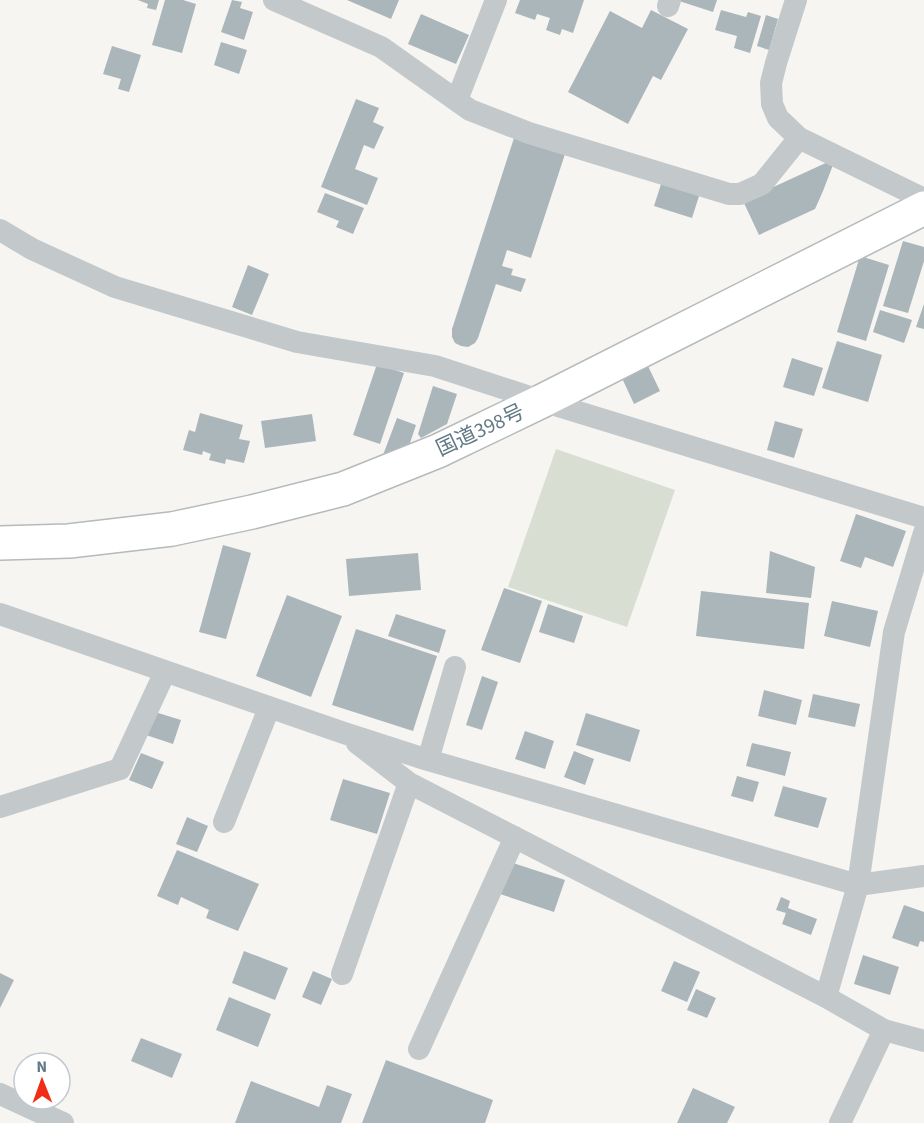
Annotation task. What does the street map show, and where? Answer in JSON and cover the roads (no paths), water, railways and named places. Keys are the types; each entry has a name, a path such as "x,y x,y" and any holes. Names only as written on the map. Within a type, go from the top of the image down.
{"highway":[{"name":"国道398号","path":"0,543 69,541 172,529 343,489 438,451 542,401 924,208"}],"street":[{"path":"274,0 381,46 470,110 529,133 729,194 740,194 762,184 799,138"},
{"path":"457,100 496,0"},
{"path":"796,0 771,83 772,104 778,118 799,138 924,199"},
{"path":"0,230 32,249 115,287 297,342 435,366 924,518"},
{"path":"826,997 858,885 894,632 924,533"},
{"path":"0,614 344,734 858,885 924,876"},
{"path":"428,760 455,667"},
{"path":"0,807 120,769 165,672"},
{"path":"224,822 269,708"},
{"path":"344,734 409,783 826,997 884,1030 924,1041"},
{"path":"342,974 409,783"},
{"path":"418,1049 515,837"},
{"path":"840,1123 884,1030"},
{"path":"0,1094 63,1123"}]}
